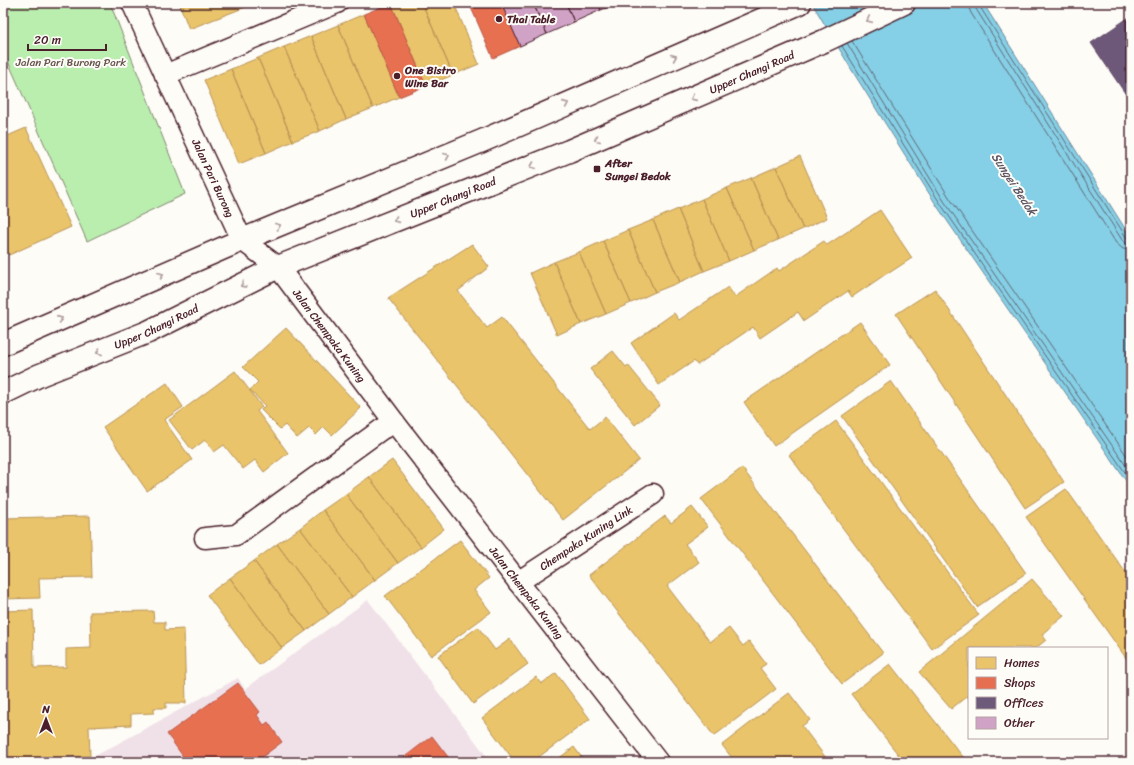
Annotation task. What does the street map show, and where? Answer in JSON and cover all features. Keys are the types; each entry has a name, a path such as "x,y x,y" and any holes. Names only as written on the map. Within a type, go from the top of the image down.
{"street":[{"name":"Jalan Pari Burong","path":"132,3 242,240 278,267"},
{"path":"165,75 337,3"},
{"path":"3,344 242,240 482,141 800,3"},
{"name":"Upper Changi Road","path":"3,392 40,375 148,332 278,267 569,151 824,41 904,3"},
{"name":"Jalan Chempaka Kuning","path":"278,267 394,423 658,762"},
{"path":"205,538 236,534 382,429 394,423"},
{"name":"Chempaka Kuning Link","path":"518,582 653,494"}],"shaded area":[{"path":"368,600 491,762 84,762 238,678 245,689"}],"green space":[{"name":"Jalan Pari Burong Park","path":"3,3 110,3 185,194 87,241 3,50"}],"water":[{"name":"Sungei Bedok","path":"812,3 983,3 1131,238 1131,488 937,206 853,72"}],"building: Homes":[{"path":"179,3 256,3 189,29"},
{"path":"391,3 422,3 453,75 426,86"},
{"path":"422,3 454,3 479,64 453,75"},
{"path":"364,14 399,97 373,108 338,25"},
{"path":"338,25 373,108 346,119 311,36"},
{"path":"311,36 346,119 320,131 284,47"},
{"path":"284,47 320,131 293,141 258,58"},
{"path":"258,58 293,141 266,153 231,69"},
{"path":"231,69 266,153 239,164 204,80"},
{"path":"26,128 71,227 9,255 6,247 3,248 3,138"},
{"path":"800,156 827,218 803,229 776,167"},
{"path":"776,167 803,229 778,240 751,178"},
{"path":"751,178 778,240 754,250 727,188"},
{"path":"727,188 754,250 729,261 702,199"},
{"path":"702,199 729,261 704,271 678,209"},
{"path":"678,209 704,271 680,282 653,220"},
{"path":"880,210 912,258 852,297 848,291 804,321 798,312 760,338 753,327 697,365 694,361 659,385 631,343 674,313 679,320 728,287 735,297 777,268 779,271 824,241 827,245"},
{"path":"653,220 680,282 655,292 628,230"},
{"path":"628,230 655,292 631,303 603,241"},
{"path":"603,241 631,303 606,314 579,252"},
{"path":"472,244 489,267 458,291 487,328 502,317 590,429 605,417 639,460 563,520 388,298"},
{"path":"579,252 606,314 581,324 554,262"},
{"path":"554,262 581,324 557,335 530,273"},
{"path":"935,289 1064,482 1025,508 896,314"},
{"path":"860,322 890,365 774,446 744,402"},
{"path":"286,328 361,408 332,435 324,427 316,435 309,428 297,438 285,425 280,429 261,410 265,406 250,390 258,382 243,367"},
{"path":"613,351 626,367 628,365 660,405 635,425 590,369"},
{"path":"235,371 262,407 257,411 288,453 264,472 255,460 243,469 224,445 214,452 205,440 192,450 169,420"},
{"path":"891,381 1026,573 977,607 842,416"},
{"path":"167,383 183,407 164,420 192,460 147,491 103,427"},
{"path":"836,421 979,615 932,649 789,455"},
{"path":"392,460 444,529 421,547 369,477"},
{"path":"742,468 883,653 842,684 701,499"},
{"path":"369,477 421,547 398,563 346,494"},
{"path":"1066,489 1131,580 1131,665 1026,517"},
{"path":"346,494 398,563 375,580 323,510"},
{"path":"692,507 708,527 685,544 699,562 667,586 710,642 729,628 743,646 749,641 766,664 760,668 776,689 714,736 589,575 665,516 671,523"},
{"path":"323,510 375,580 352,597 300,528"},
{"path":"90,516 92,577 39,578 40,598 3,599 3,518"},
{"path":"300,528 352,597 329,614 277,544"},
{"path":"460,540 489,578 474,590 491,612 431,656 385,596"},
{"path":"277,544 329,614 306,631 254,561"},
{"path":"254,561 306,631 282,648 230,578"},
{"path":"230,578 282,648 259,665 207,595"},
{"path":"1032,579 1064,616 1042,634 1046,640 1037,647 968,647 968,698 967,696 951,709 919,672"},
{"path":"33,610 34,668 66,667 66,649 91,648 90,612 153,611 154,622 165,622 165,630 184,629 186,703 166,703 166,708 154,708 154,713 131,714 131,725 89,727 90,756 64,757 64,762 3,762 3,611"},
{"path":"478,627 495,650 510,639 528,664 473,704 438,656"},
{"path":"890,664 967,762 904,762 851,694"},
{"path":"556,673 590,719 532,762 515,762 482,718 536,677 541,684"},
{"path":"789,693 810,720 802,726 829,762 735,762 722,745"},
{"path":"574,747 585,762 554,762"}],"building: Shops":[{"path":"391,3 426,86 399,97 364,14"},
{"path":"469,3 501,3 520,46 493,58"},
{"path":"238,683 260,712 257,715 264,725 268,722 282,742 258,760 259,762 196,762 194,759 191,762 187,762 167,734"},
{"path":"432,736 452,762 398,762"}],"building: Offices":[{"path":"1131,16 1131,102 1091,43"}],"building: Other":[{"path":"501,3 533,3 547,34 520,46"},
{"path":"533,3 566,3 574,22 547,34"},
{"path":"566,3 598,3 601,10 574,22"},
{"path":"598,3 619,3 601,10"}],"place":[{"name":"Thai Table","path":"499,19"},
{"name":"One Bistro Wine Bar","path":"397,76"},
{"name":"After Sungei Bedok","path":"597,169"}]}
